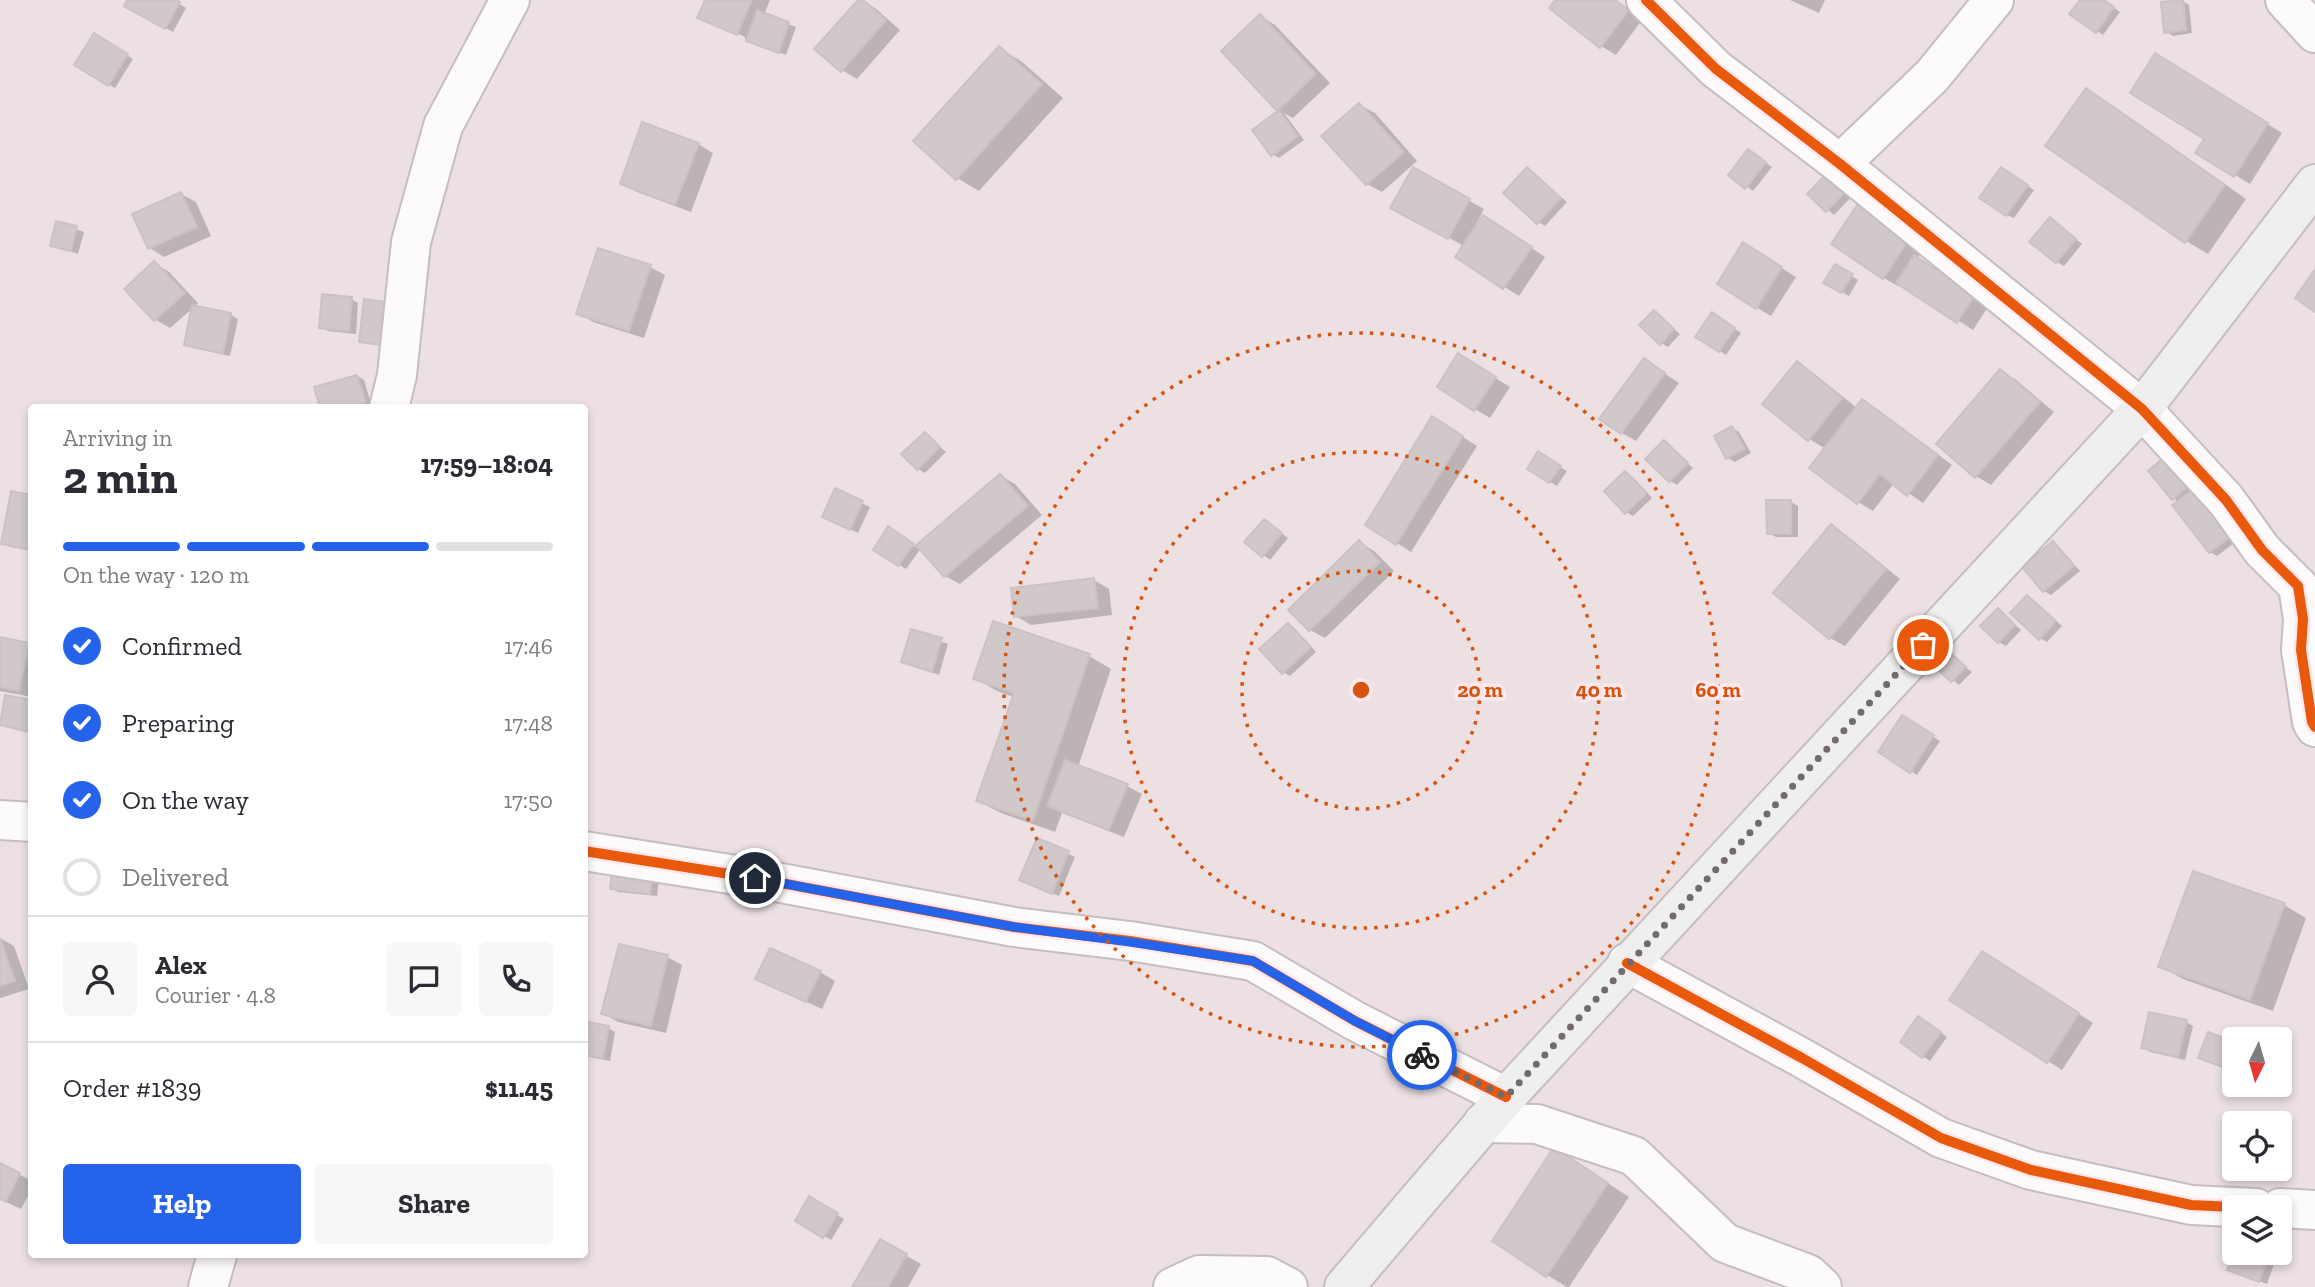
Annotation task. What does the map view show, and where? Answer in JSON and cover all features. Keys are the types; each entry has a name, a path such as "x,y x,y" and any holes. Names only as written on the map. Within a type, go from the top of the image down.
{"main road":[{"path":"1344,1287 1495,1110 1627,963 2142,409 2315,184"}],"street":[{"path":"390,404 397,375 411,242 443,126 510,0"},
{"path":"1646,0 1716,69 1840,164 2142,409 2226,500 2262,550 2298,586 2303,619 2303,674 2315,727"},
{"path":"1840,164 1932,76 1994,0"},
{"path":"2285,0 2315,33"},
{"path":"0,820 28,822"},
{"path":"588,852 755,878 1014,927 1253,961 1355,1021 1495,1110 1634,1156 1726,1243 1808,1274 1822,1287"},
{"path":"1627,963 1802,1058 1941,1138 2044,1173 2190,1205 2222,1206"},
{"path":"2292,1209 2315,1210"},
{"path":"208,1287 216,1258"},
{"path":"1172,1287 1199,1275 1267,1276 1289,1287"}],"building":[{"path":"127,0 180,2 165,29 124,6"},
{"path":"705,0 752,0 737,35 697,18"},
{"path":"858,0 863,0 886,20 841,72 814,49"},
{"path":"1555,0 1615,0 1629,10 1600,48 1549,8"},
{"path":"2080,0 2104,0 2114,7 2096,33 2069,14"},
{"path":"2183,0 2186,30 2164,33 2161,2"},
{"path":"757,10 789,22 779,53 746,41"},
{"path":"1260,14 1316,74 1277,111 1221,51"},
{"path":"94,33 128,54 108,86 74,65"},
{"path":"999,46 1042,84 956,180 913,141"},
{"path":"2155,53 2268,123 2234,177 2195,153 2204,139 2130,93"},
{"path":"2086,88 2225,185 2185,243 2045,146"},
{"path":"1359,103 1404,152 1366,185 1321,136"},
{"path":"1279,110 1298,136 1271,156 1252,130"},
{"path":"642,122 699,143 675,205 620,184"},
{"path":"1748,149 1766,162 1745,189 1728,175"},
{"path":"1836,164 1855,182 1826,212 1807,194"},
{"path":"1413,167 1470,199 1448,239 1390,208"},
{"path":"1527,167 1561,198 1537,224 1503,193"},
{"path":"2001,167 2028,185 2006,216 1979,198"},
{"path":"181,192 197,227 148,249 132,214"},
{"path":"1860,201 1912,235 1883,279 1831,244"},
{"path":"1483,215 1532,247 1503,289 1455,257"},
{"path":"2050,217 2076,239 2056,263 2029,242"},
{"path":"56,221 77,226 71,251 50,246"},
{"path":"1743,242 1782,267 1756,309 1717,284"},
{"path":"598,248 651,265 629,331 576,314"},
{"path":"1914,255 1975,295 1957,323 1896,283"},
{"path":"154,261 185,293 154,321 124,289"},
{"path":"1835,264 1853,274 1841,293 1823,283"},
{"path":"2315,269 2315,312 2295,298"},
{"path":"322,294 352,297 349,331 319,328"},
{"path":"364,299 394,303 388,346 359,342"},
{"path":"192,305 231,313 223,353 184,345"},
{"path":"1654,310 1674,329 1660,345 1639,325"},
{"path":"1712,312 1735,328 1719,352 1695,337"},
{"path":"1458,353 1496,377 1474,411 1437,387"},
{"path":"1644,358 1665,373 1621,434 1599,419"},
{"path":"1797,361 1842,398 1808,441 1762,404"},
{"path":"2000,369 2040,402 1975,478 1936,444"},
{"path":"357,375 366,403 319,404 314,387"},
{"path":"1862,399 1938,455 1907,496 1880,474 1857,504 1809,468"},
{"path":"1432,416 1463,436 1396,545 1365,525"},
{"path":"1732,426 1745,449 1726,459 1714,436"},
{"path":"925,432 940,447 917,470 901,454"},
{"path":"1664,440 1688,463 1669,482 1645,459"},
{"path":"1538,451 1561,466 1549,483 1527,469"},
{"path":"2167,455 2191,484 2172,500 2148,471"},
{"path":"1625,471 1647,493 1625,514 1604,491"},
{"path":"1000,474 1028,506 944,577 916,545"},
{"path":"835,488 863,501 850,530 822,517"},
{"path":"2195,488 2232,535 2209,553 2172,505"},
{"path":"11,491 28,494 28,549 1,544"},
{"path":"1766,500 1791,500 1791,534 1767,534"},
{"path":"1264,519 1282,533 1262,557 1244,542"},
{"path":"1831,524 1886,569 1829,639 1773,593"},
{"path":"888,526 914,544 898,566 873,550"},
{"path":"1359,540 1380,562 1309,631 1288,610"},
{"path":"2053,541 2074,566 2043,592 2022,567"},
{"path":"1094,578 1098,608 1014,617 1011,588"},
{"path":"2027,595 2056,621 2039,640 2010,613"},
{"path":"1998,608 2015,625 1998,643 1980,626"},
{"path":"993,621 1090,654 1033,821 976,801 1014,693 973,679"},
{"path":"1288,623 1311,647 1282,674 1259,649"},
{"path":"911,629 942,638 932,672 901,662"},
{"path":"0,637 28,643 19,691 0,687"},
{"path":"1953,655 1966,667 1951,682 1939,671"},
{"path":"5,695 28,699 28,732 0,725"},
{"path":"1902,715 1934,735 1910,773 1878,752"},
{"path":"1065,760 1128,784 1109,830 1047,806"},
{"path":"1037,838 1069,851 1052,894 1019,880"},
{"path":"613,861 653,865 650,894 610,889"},
{"path":"2193,871 2285,903 2250,1000 2158,967"},
{"path":"0,938 15,981 0,986"},
{"path":"619,944 668,955 651,1026 601,1014"},
{"path":"770,948 821,971 806,1002 755,979"},
{"path":"1982,951 2079,1013 2047,1063 1949,1000"},
{"path":"2149,1012 2187,1020 2178,1057 2141,1048"},
{"path":"1918,1016 1941,1032 1922,1058 1900,1042"},
{"path":"588,1022 609,1026 603,1058 588,1056"},
{"path":"2208,1032 2222,1037 2222,1067 2198,1058"},
{"path":"1554,1147 1608,1183 1546,1277 1492,1241"},
{"path":"0,1163 20,1173 6,1202 0,1199"},
{"path":"809,1196 838,1213 823,1238 795,1221"},
{"path":"880,1239 907,1254 888,1287 852,1287"},
{"path":"2229,1265 2265,1265 2259,1282 2227,1270"}],"cycle path":[{"path":"1646,0 1716,69 1840,164 2142,409 2226,500 2262,550 2298,586 2303,619 2301,650 2315,727"},
{"path":"588,852 755,878 1014,927 1130,941 1253,961 1355,1021 1506,1097"},
{"path":"1627,963 1802,1058 1941,1138 2031,1170 2191,1205 2222,1206"}],"way so far":[{"path":"1422,1055 1506,1097 1923,645"}],"route":[{"path":"755,878 1014,927 1253,961 1355,1021 1422,1055"}]}
